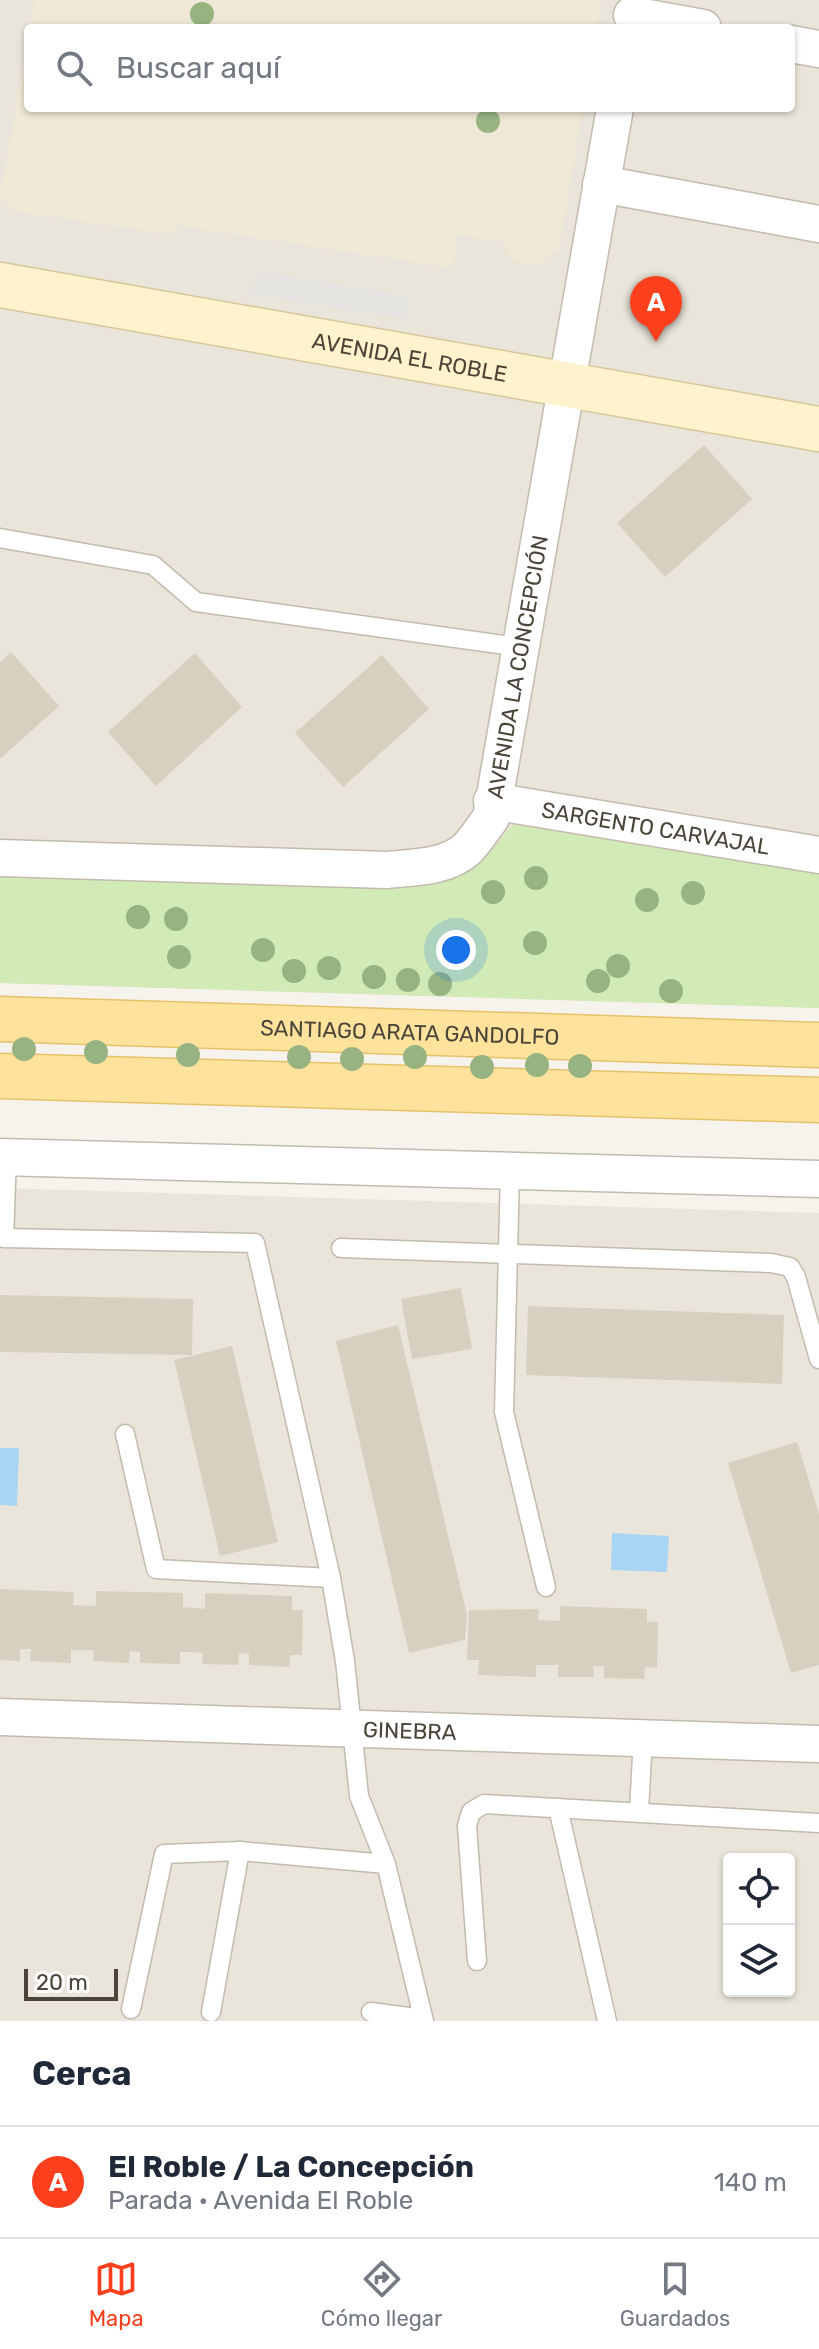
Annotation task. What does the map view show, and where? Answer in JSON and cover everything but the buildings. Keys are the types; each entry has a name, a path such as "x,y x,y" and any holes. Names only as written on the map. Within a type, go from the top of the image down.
{"main road":[{"name":"SANTIAGO ARATA GANDOLFO","path":"0,1019 819,1045"},
{"path":"0,1076 819,1100"}],"street":[{"path":"632,14 683,24"},
{"path":"795,45 819,49"},
{"name":"AVENIDA LA CONCEPCIÓN","path":"0,858 387,870 420,867 453,858 467,849 491,818 614,112"},
{"path":"601,184 819,224"},
{"name":"AVENIDA EL ROBLE","path":"0,285 819,429"},
{"name":"SARGENTO CARVAJAL","path":"492,801 819,855"},
{"path":"3,1158 819,1179"},
{"name":"GINEBRA","path":"0,1717 819,1744"}],"lane":[{"path":"0,538 153,565 196,602 519,647"},
{"path":"3,1158 4,1238 255,1243 331,1578 353,1729 359,1796 386,1864 424,2020 371,2012"},
{"path":"510,1171 504,1412 546,1587"},
{"path":"341,1248 771,1263 790,1267 796,1277 819,1359"},
{"path":"125,1434 156,1569 331,1578"},
{"path":"639,1811 643,1738"},
{"path":"477,1961 467,1826 471,1812 484,1804 819,1823"},
{"path":"558,1808 607,2021"},
{"path":"131,2009 164,1854 240,1851 386,1864"},
{"path":"211,2012 240,1851"}],"shaded area":[{"path":"0,0 819,0 819,1008 0,983"},
{"path":"35,0 601,0 598,24 31,24"},
{"path":"24,62 24,112 582,112 559,250 538,264 520,264 507,253 504,241 456,235 453,268 175,225 173,235 14,211 0,196"},
{"path":"261,272 409,296 406,319 245,293"},
{"path":"0,1188 819,1213 819,2021 0,2021"}],"green space":[{"path":"515,823 819,865 819,1008 0,983 0,875 404,884 477,865"}],"water":[{"path":"0,1448 19,1448 17,1506 0,1505"},
{"path":"612,1533 669,1536 667,1572 611,1570"}],"place":[{"name":"El Roble / La Concepción","path":"656,342"}]}
